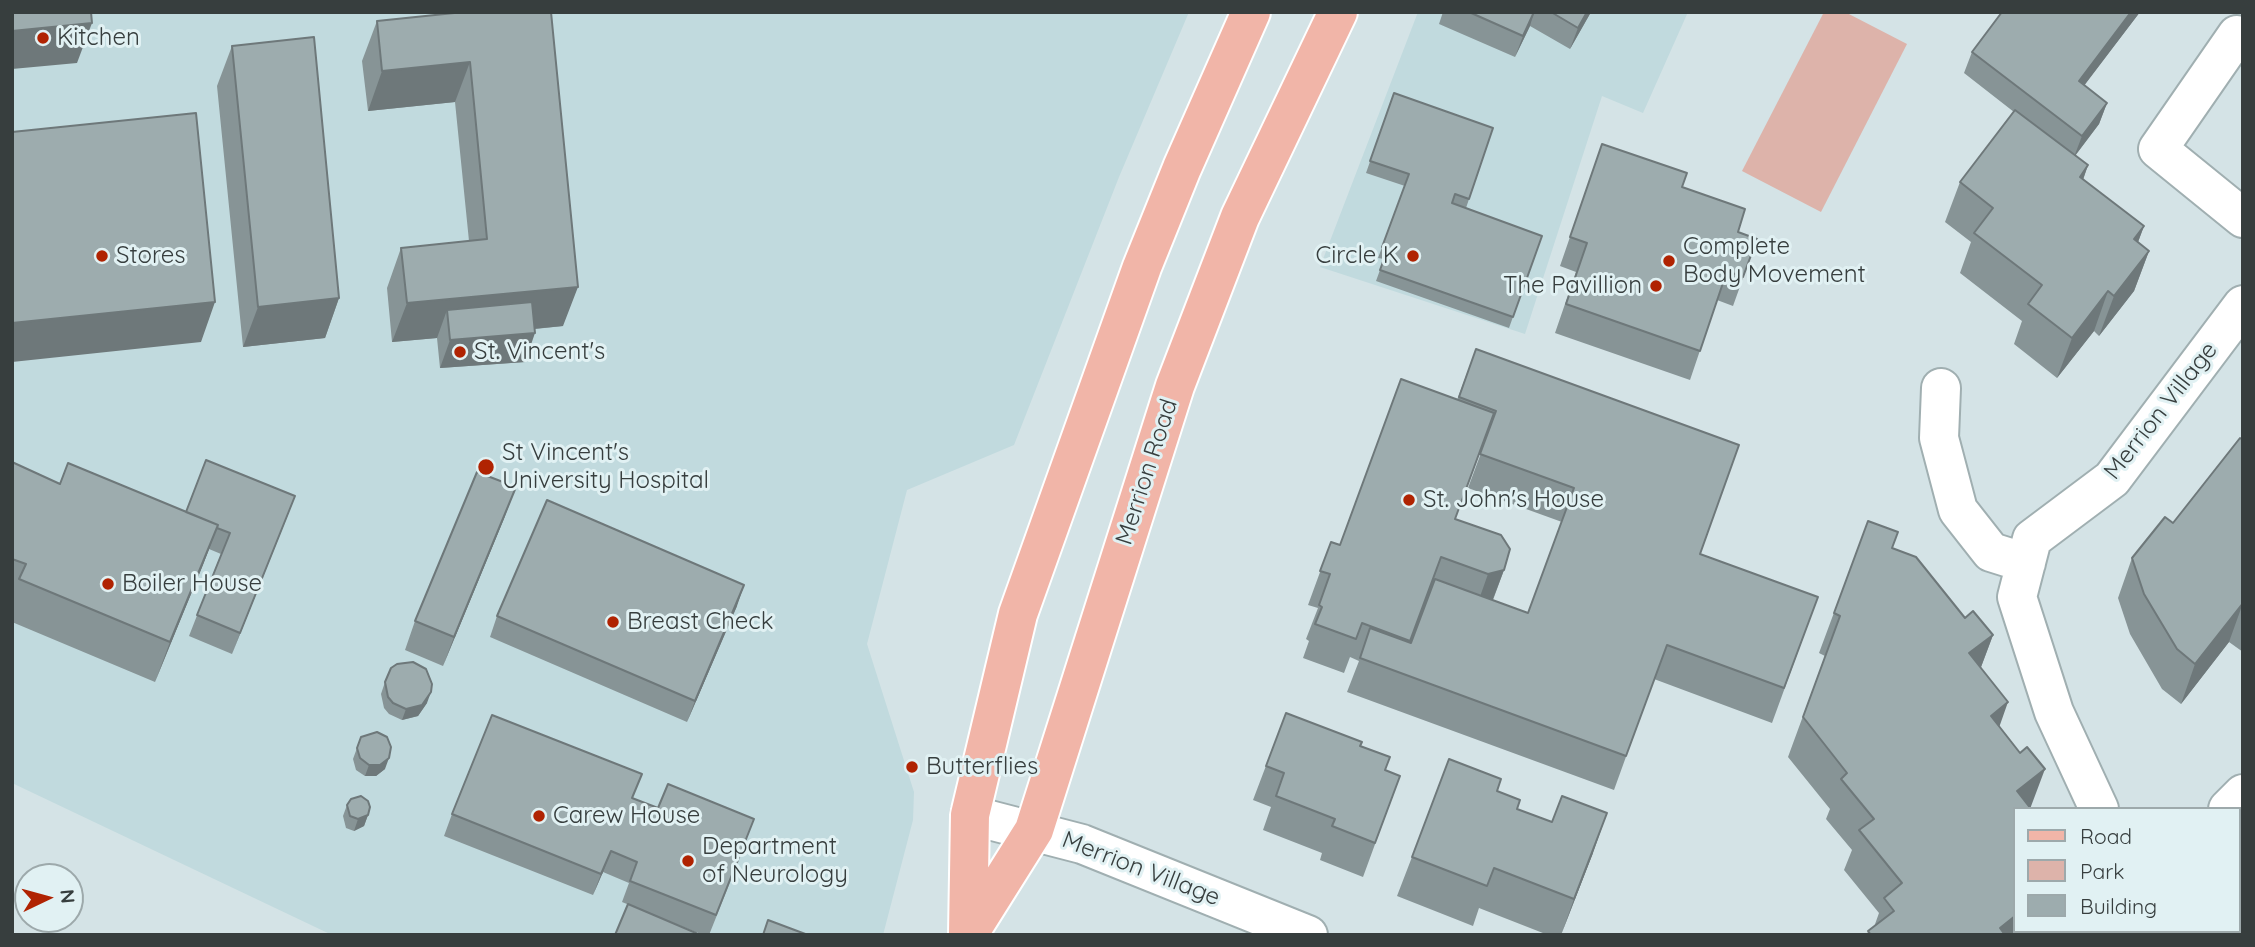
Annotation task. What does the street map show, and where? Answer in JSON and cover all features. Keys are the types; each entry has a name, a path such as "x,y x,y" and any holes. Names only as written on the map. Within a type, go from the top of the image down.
{"main road":[{"name":"Merrion Road","path":"968,934 970,815 1018,614 1142,267 1182,168 1251,12"},
{"name":"Merrion Road","path":"968,934 1034,830 1175,386 1240,217 1338,12"}],"street":[{"path":"2237,35 2158,149 2243,218"},
{"name":"Merrion Village","path":"2098,807 2054,712 2017,597 2032,539 2112,479 2243,305"},
{"path":"1941,388 1939,438 1958,509 1991,552 2026,563"},
{"path":"2230,807 2243,794"},
{"name":"Merrion Village","path":"970,815 1082,844 1308,935"}],"shaded area":[{"name":"St Vincent's University Hospital","path":"12,12 1189,12 1119,177 1014,445 907,490 867,644 914,792 913,820 883,935 332,935 12,783"},
{"path":"1418,12 1688,12 1643,113 1602,96 1525,334 1320,267"}],"green space":[{"path":"1824,12 1845,12 1907,44 1821,212 1742,171"}],"building":[{"path":"12,12 91,12 92,23 12,31"},
{"path":"464,12 551,12 578,287 407,303 401,248 487,239 470,62 382,71 377,21"},
{"path":"1469,12 1534,12 1523,36"},
{"path":"1551,12 1587,12 1578,28"},
{"path":"2002,12 2131,12 2079,81 2107,103 2082,136 1972,52"},
{"path":"314,37 339,298 258,307 232,46"},
{"path":"1394,93 1493,128 1469,199 1455,194 1452,203 1542,236 1513,317 1380,270 1388,248 1382,247 1409,174 1370,161"},
{"path":"2015,110 2088,165 2080,177 2144,226 2134,239 2149,251 2114,296 2108,291 2072,338 2028,304 2042,285 1974,233 1993,208 1960,182"},
{"name":"Stores","path":"196,113 215,302 12,323 12,132"},
{"name":"The Pavillion","path":"1602,144 1687,173 1682,187 1745,209 1738,232 1757,239 1743,277 1727,271 1700,351 1566,304 1587,243 1570,237"},
{"path":"532,302 535,333 450,340 447,310"},
{"path":"1476,349 1739,445 1700,554 1818,597 1784,688 1667,645 1626,756 1360,658 1370,628 1411,643 1435,579 1528,613 1574,488 1480,454 1496,411 1459,397"},
{"name":"St. John's House","path":"1401,379 1494,413 1455,519 1501,535 1510,549 1504,570 1488,574 1441,557 1410,641 1362,623 1356,639 1315,624 1330,574 1320,571 1331,542 1340,545"},
{"path":"2240,438 2243,440 2243,603 2195,664 2177,649 2144,594 2132,558 2165,517 2173,523"},
{"path":"206,460 295,496 240,633 197,615 230,533 186,512"},
{"path":"12,462 60,484 68,463 218,525 170,642 19,579 26,564 12,559"},
{"path":"477,472 516,487 454,637 415,621"},
{"name":"Breast Check","path":"547,500 744,585 695,701 497,616"},
{"path":"1868,521 1898,532 1892,548 1916,557 1965,618 1973,611 1993,635 1969,653 2008,702 1991,716 2020,753 2027,747 2045,769 2017,791 2029,807 2014,807 2014,917 2000,928 2005,935 1871,935 1868,931 1894,911 1884,898 1902,883 1859,830 1874,819 1841,779 1847,773 1803,717 1840,616 1834,613"},
{"path":"413,662 426,669 432,684 431,692 422,705 406,709 393,703 388,697 385,682 391,668 397,664"},
{"path":"1286,713 1362,742 1360,746 1390,757 1385,770 1400,776 1375,843 1332,826 1335,819 1276,796 1284,773 1266,766"},
{"path":"492,715 642,774 632,798 658,808 668,784 754,819 716,915 630,881 637,862 611,851 601,874 452,814"},
{"path":"377,732 387,737 391,747 389,758 380,765 369,765 360,758 357,748 361,737"},
{"path":"1449,759 1501,779 1497,791 1520,800 1517,809 1552,822 1562,796 1607,813 1574,899 1494,868 1487,886 1412,857"},
{"path":"361,796 368,801 370,807 368,815 358,819 350,816 347,805 351,799"},
{"path":"628,904 696,933 696,935 615,935"},
{"path":"768,920 808,935 763,935"}],"place":[{"name":"Kitchen","path":"43,38"},
{"name":"Stores","path":"102,256"},
{"name":"Circle K","path":"1413,256"},
{"name":"Complete Body Movement","path":"1669,261"},
{"name":"The Pavillion","path":"1656,286"},
{"name":"St. Vincent's","path":"460,352"},
{"name":"St Vincent's University Hospital","path":"486,467"},
{"name":"St. John's House","path":"1409,500"},
{"name":"Boiler House","path":"108,584"},
{"name":"Breast Check","path":"613,622"},
{"name":"Butterflies","path":"912,767"},
{"name":"Carew House","path":"539,816"},
{"name":"Department of Neurology","path":"688,861"}]}
